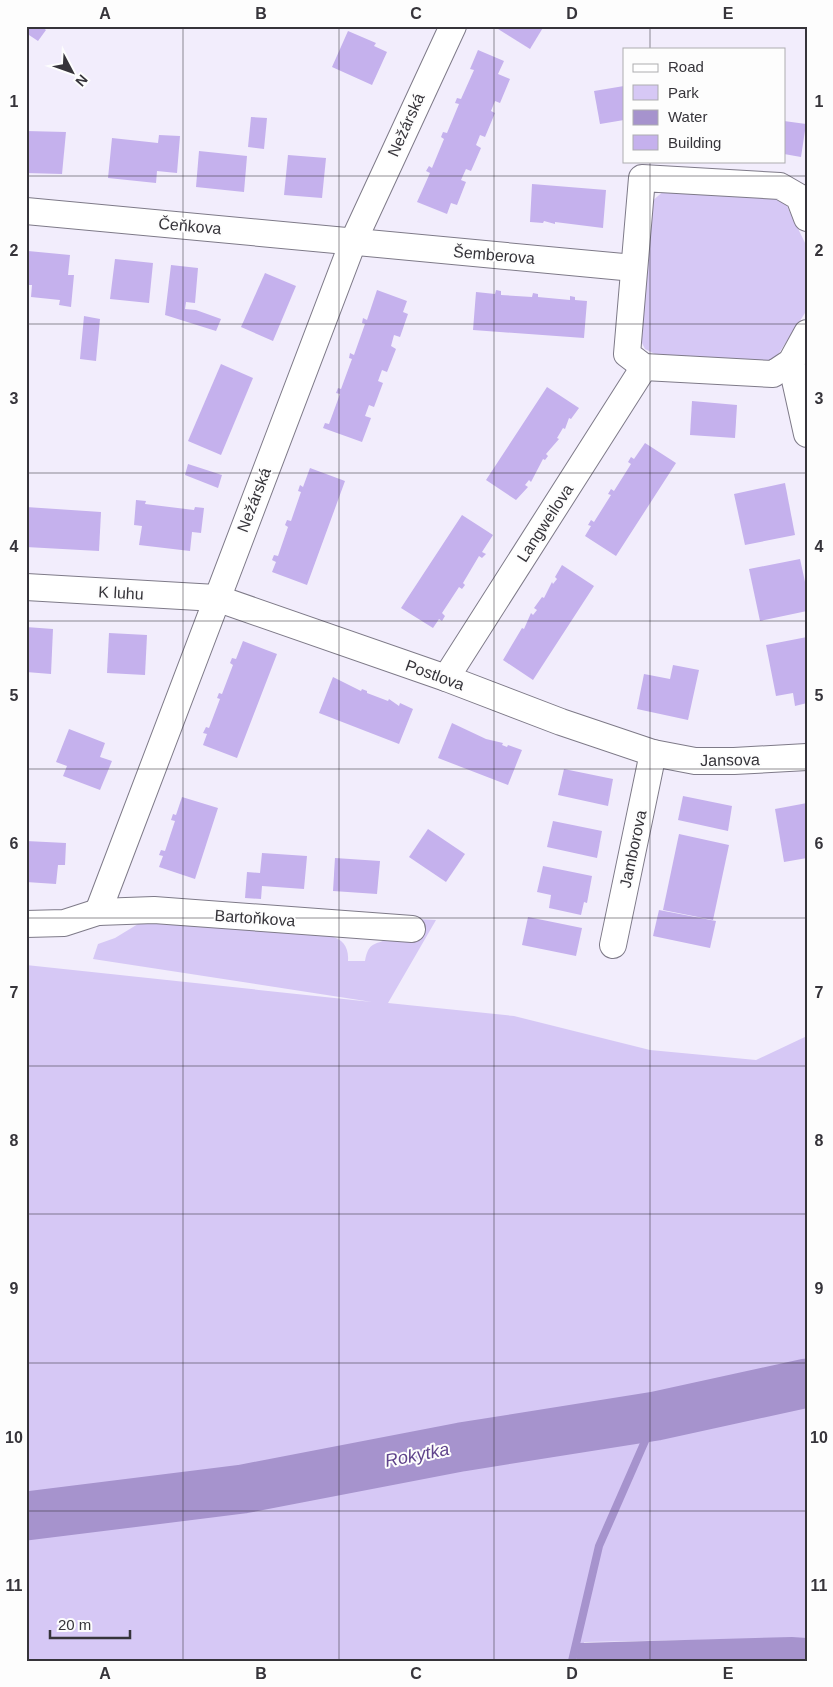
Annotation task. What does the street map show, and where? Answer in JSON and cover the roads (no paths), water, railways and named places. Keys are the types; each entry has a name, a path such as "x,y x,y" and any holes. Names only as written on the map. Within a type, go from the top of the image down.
{"street":[{"name":"Nežárská","path":"98,912 353,242 452,26"},
{"path":"804,200 780,186 642,178 627,354 644,367 773,374 791,362 807,333"},
{"name":"Čeňkova","path":"26,211 353,242"},
{"name":"Šemberova","path":"353,242 634,268"},
{"path":"791,362 807,434"},
{"name":"Langweilova","path":"446,678 644,367"},
{"name":"K luhu","path":"26,587 216,598"},
{"name":"Postlova","path":"216,598 446,678 561,722 653,753"},
{"name":"Jansova","path":"653,753 695,761 734,761 807,756"},
{"name":"Jamborova","path":"613,945 653,753"},
{"name":"Bartoňkova","path":"98,912 154,910 412,930"},
{"path":"26,924 64,923 98,912"}],"water":[{"path":"807,1638 807,1661 576,1661 579,1643"}],"waterway":[{"name":"Rokytka","path":"26,1516 243,1489 461,1447 656,1416 807,1383"},
{"path":"572,1661 599,1546 656,1416"}]}
